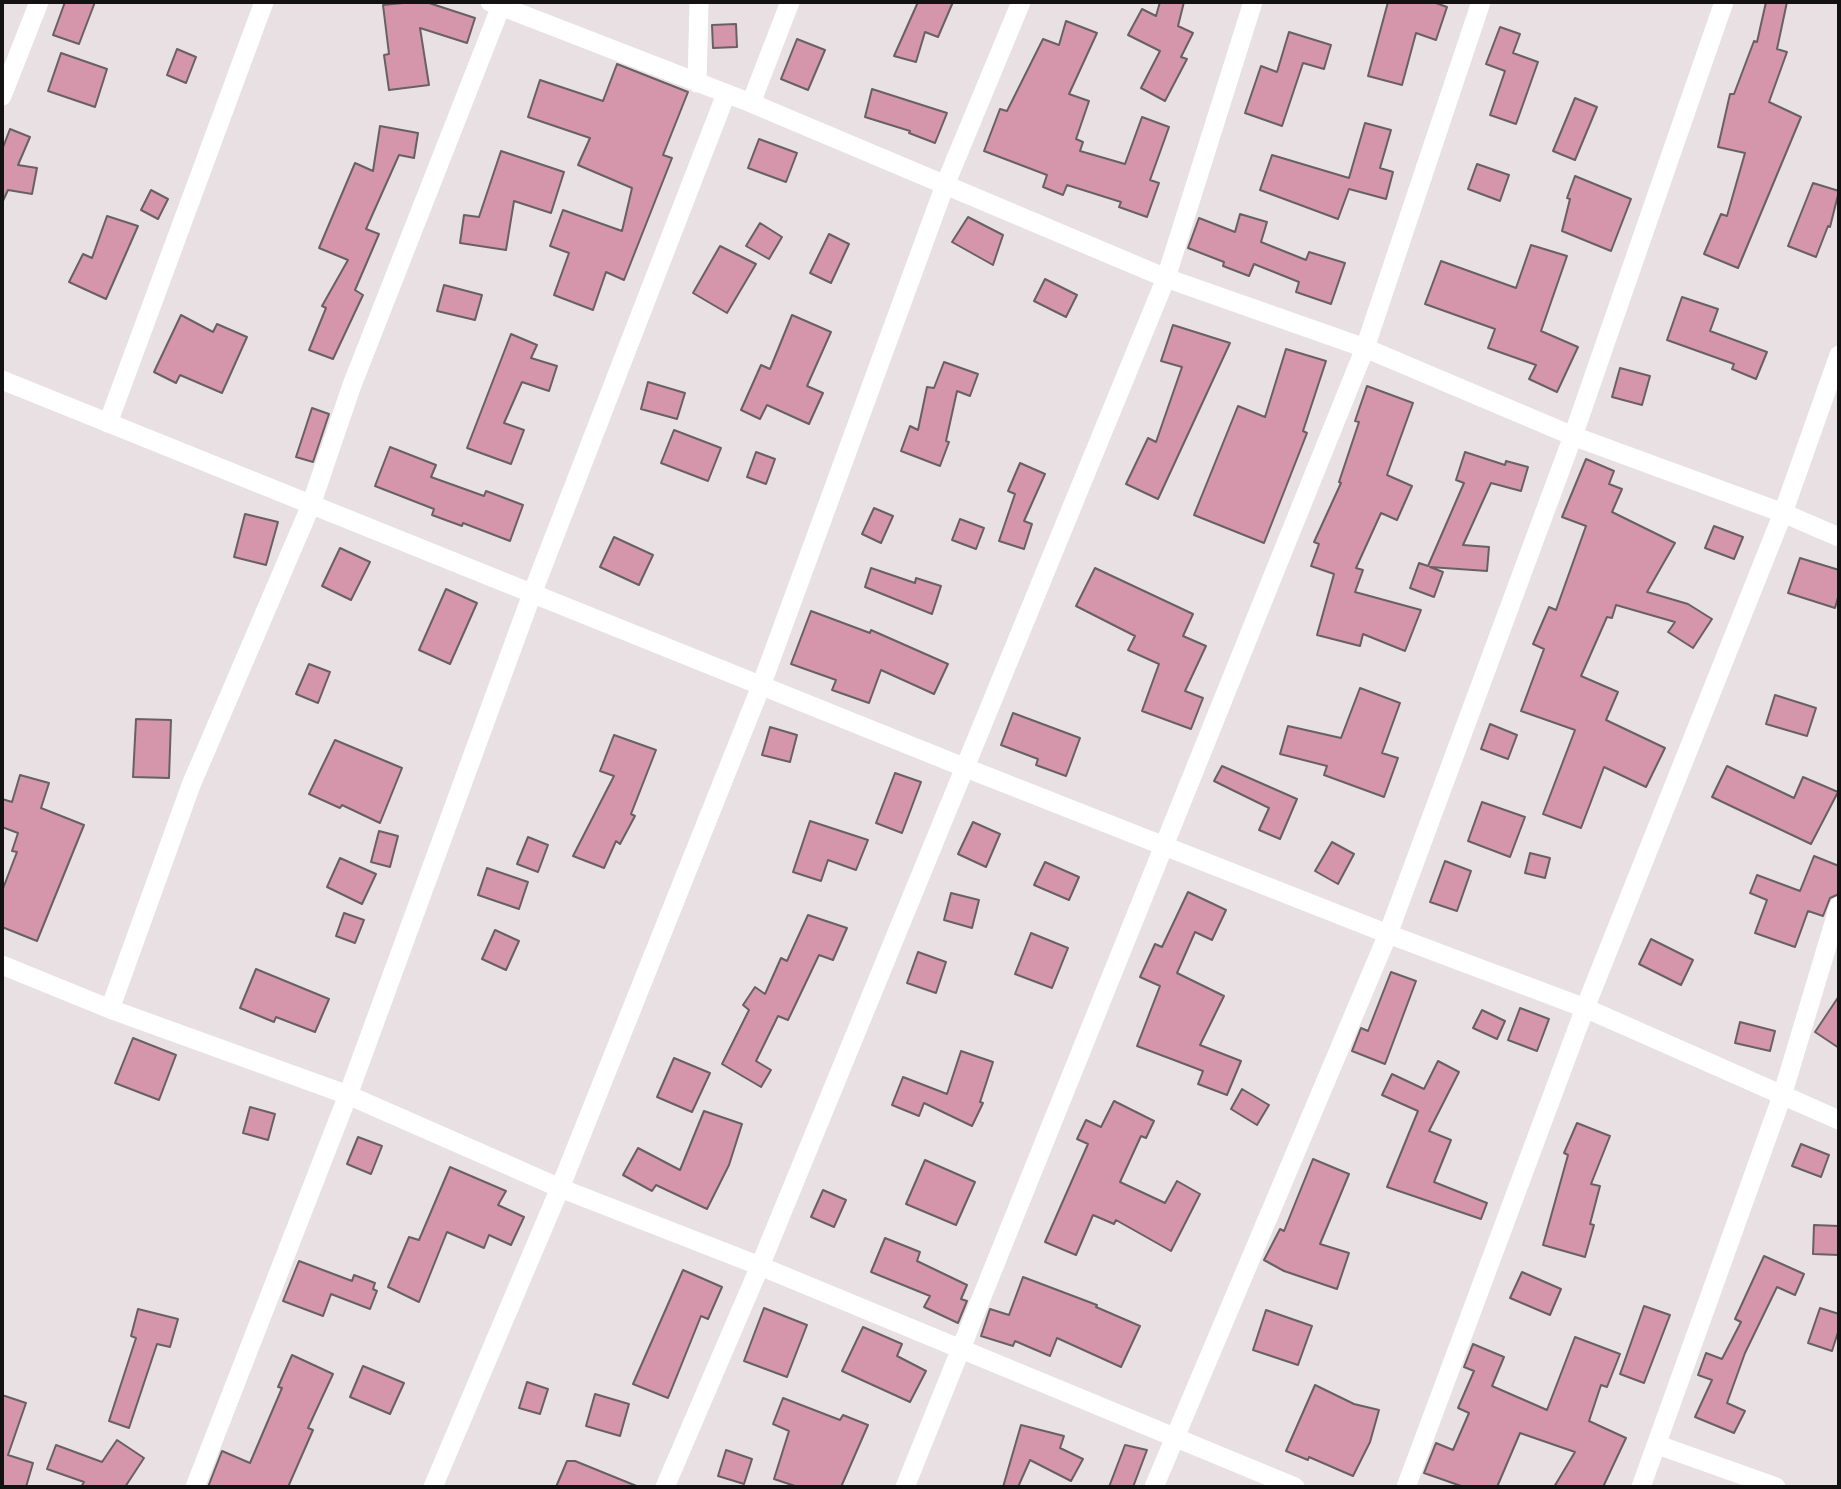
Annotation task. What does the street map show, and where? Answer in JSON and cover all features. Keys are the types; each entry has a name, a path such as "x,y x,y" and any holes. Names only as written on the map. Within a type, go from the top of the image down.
{"street":[{"path":"2,96 39,2"},
{"path":"108,423 264,2"},
{"path":"697,83 699,2"},
{"path":"751,103 790,2"},
{"path":"433,1487 560,1188 761,686 945,185 1021,2"},
{"path":"665,1487 760,1266 1166,278 1253,2"},
{"path":"905,1487 1365,348 1481,2"},
{"path":"1154,1487 1388,934 1573,436 1724,2"},
{"path":"110,1009 191,785 311,505 352,385 496,4 751,103 1166,278 1365,348 1573,436 1783,513 1839,537"},
{"path":"195,1487 348,1095 532,594 726,94"},
{"path":"1406,1487 1585,1008 1783,513 1839,355"},
{"path":"2,380 966,768 1388,934 1585,1008 1839,1120"},
{"path":"1641,1487 1782,1096 1839,906"},
{"path":"2,965 110,1009 348,1095 560,1188 760,1266 1295,1487"},
{"path":"1658,1446 1776,1487"}],"building":[{"path":"65,2 95,2 79,44 53,35"},
{"path":"426,2 475,18 467,43 420,28 429,85 389,90 384,55 389,54 383,5"},
{"path":"918,2 953,2 938,37 925,32 916,62 894,56"},
{"path":"1160,2 1184,2 1178,26 1193,33 1181,57 1187,59 1165,101 1141,88 1160,51 1128,35 1142,9 1156,16"},
{"path":"1388,2 1433,2 1447,7 1436,40 1416,33 1402,85 1368,76"},
{"path":"1766,2 1787,2 1777,49 1787,52 1769,102 1801,117 1738,268 1704,254 1721,214 1727,216 1745,153 1718,147 1730,94 1734,94 1754,41 1757,42"},
{"path":"1066,21 1097,33 1069,94 1089,101 1076,139 1083,142 1080,151 1125,164 1142,117 1169,127 1150,180 1159,183 1147,217 1119,207 1121,202 1067,185 1063,195 1043,187 1047,175 984,151 1000,109 1007,111 1043,39 1059,45"},
{"path":"736,24 737,47 713,48 712,25"},
{"path":"1500,27 1520,34 1513,53 1538,62 1516,124 1490,115 1505,71 1486,64"},
{"path":"1289,32 1331,45 1324,69 1303,63 1282,126 1245,113 1261,66 1277,72"},
{"path":"797,39 825,50 808,90 781,79"},
{"path":"177,49 196,57 186,83 167,75"},
{"path":"61,53 107,69 95,107 48,91"},
{"path":"617,64 688,92 663,155 672,158 624,280 606,272 593,310 554,295 569,253 550,246 563,210 622,231 632,188 578,165 590,138 528,117 540,80 603,101"},
{"path":"872,89 947,113 935,143 909,133 910,131 865,117"},
{"path":"1575,98 1597,107 1575,160 1553,151"},
{"path":"1365,123 1391,130 1380,168 1393,172 1386,199 1349,189 1338,219 1260,190 1272,155 1349,178"},
{"path":"380,126 418,133 414,158 399,155 366,229 379,234 355,290 363,295 333,359 309,350 326,308 322,306 348,260 319,248 355,163 373,171"},
{"path":"10,129 30,137 18,165 37,168 32,194 8,190 2,203 2,150"},
{"path":"759,139 797,153 786,182 748,168"},
{"path":"501,151 564,172 551,213 514,201 506,250 460,243 464,215 479,217"},
{"path":"1477,164 1509,175 1500,201 1468,189"},
{"path":"1575,176 1631,199 1611,251 1562,231 1570,199 1567,198"},
{"path":"1813,183 1839,191 1830,227 1828,226 1816,257 1788,246"},
{"path":"151,190 168,199 158,219 141,210"},
{"path":"1240,214 1267,222 1261,242 1306,260 1309,252 1345,263 1331,304 1296,292 1299,282 1254,264 1249,276 1223,266 1224,262 1188,248 1199,218 1235,232"},
{"path":"107,216 138,226 106,299 69,282 83,254 92,258"},
{"path":"968,217 1003,235 993,265 952,242"},
{"path":"760,223 782,237 769,259 746,246"},
{"path":"829,234 849,244 831,283 810,273"},
{"path":"1531,245 1567,256 1541,331 1578,347 1557,392 1529,379 1536,365 1488,348 1495,329 1425,304 1441,261 1516,288"},
{"path":"720,246 756,264 727,313 693,293"},
{"path":"1045,279 1077,295 1066,317 1034,301"},
{"path":"444,285 482,295 475,320 437,311"},
{"path":"1682,297 1718,309 1710,331 1767,352 1756,379 1732,369 1734,364 1667,340"},
{"path":"181,315 213,332 217,324 247,337 222,393 180,375 176,383 154,372"},
{"path":"792,315 831,332 807,386 823,393 809,424 767,405 760,419 741,410 761,365 770,369"},
{"path":"1173,325 1230,343 1158,499 1126,484 1148,438 1156,442 1182,367 1161,361"},
{"path":"511,334 537,345 531,358 557,366 549,391 522,382 504,423 524,430 511,464 467,448"},
{"path":"1286,349 1326,361 1303,431 1307,433 1264,543 1194,515 1238,406 1265,417"},
{"path":"944,362 978,374 970,396 957,391 946,441 949,442 940,466 901,451 910,426 918,430 927,387 934,388"},
{"path":"1620,368 1650,376 1642,405 1612,397"},
{"path":"648,382 685,393 677,419 641,409"},
{"path":"1367,386 1413,403 1387,475 1412,486 1397,520 1381,513 1356,568 1363,570 1355,592 1421,610 1405,651 1363,634 1360,646 1317,635 1334,574 1311,566 1319,544 1314,542 1341,483 1339,482 1359,422 1355,421"},
{"path":"312,408 329,414 313,462 296,457"},
{"path":"674,430 721,448 708,481 661,463"},
{"path":"390,447 436,465 431,477 484,496 486,491 523,505 510,541 463,523 462,526 432,515 434,509 375,486"},
{"path":"756,452 775,459 766,484 747,477"},
{"path":"1465,452 1505,465 1506,461 1528,467 1521,491 1491,483 1463,545 1489,547 1487,571 1430,567 1443,572 1434,597 1410,588 1419,563 1428,566 1464,483 1456,480"},
{"path":"1586,459 1614,471 1609,484 1622,489 1612,512 1675,543 1647,592 1688,604 1712,619 1693,648 1668,632 1675,622 1616,605 1612,618 1607,617 1581,676 1618,692 1606,720 1665,748 1646,787 1604,767 1581,828 1543,814 1575,730 1521,711 1544,649 1533,644 1549,607 1556,610 1586,526 1562,517"},
{"path":"1020,463 1045,474 1024,521 1032,524 1024,549 999,541 1015,494 1008,491"},
{"path":"874,508 893,516 881,543 862,534"},
{"path":"245,514 278,522 266,565 234,557"},
{"path":"960,519 984,528 976,549 952,540"},
{"path":"1714,526 1743,537 1734,559 1705,548"},
{"path":"614,537 653,555 639,585 600,567"},
{"path":"340,548 370,562 351,600 322,586"},
{"path":"1800,558 1839,570 1839,594 1835,608 1788,593"},
{"path":"871,568 915,583 916,578 941,586 932,614 865,587"},
{"path":"1095,568 1193,614 1183,636 1206,646 1185,691 1203,698 1191,729 1142,711 1159,664 1128,650 1135,636 1076,606"},
{"path":"446,589 477,603 450,664 419,650"},
{"path":"811,611 870,633 871,630 948,664 934,694 881,670 869,703 832,690 836,680 791,664"},
{"path":"309,664 330,672 318,703 296,694"},
{"path":"1360,688 1400,703 1382,753 1398,758 1384,797 1324,775 1327,766 1280,754 1288,726 1341,738"},
{"path":"1775,695 1816,708 1807,736 1766,724"},
{"path":"1013,713 1080,738 1066,776 1036,765 1038,759 1001,745"},
{"path":"136,719 171,720 169,778 133,777"},
{"path":"1490,724 1517,735 1508,759 1481,749"},
{"path":"770,727 797,735 790,762 762,755"},
{"path":"614,735 656,750 631,814 635,816 620,844 616,841 604,868 573,856 614,776 600,771"},
{"path":"335,740 402,768 380,823 342,805 340,808 309,794"},
{"path":"1222,766 1297,799 1280,839 1259,830 1269,808 1214,781"},
{"path":"1727,766 1794,798 1803,777 1838,792 1811,844 1712,797"},
{"path":"895,773 921,782 902,833 876,823"},
{"path":"20,775 49,783 41,808 84,825 37,941 2,927 2,891 17,852 12,851 18,833 2,827 2,799 12,802"},
{"path":"1482,802 1525,817 1510,857 1468,841"},
{"path":"810,821 868,840 856,870 828,860 821,881 793,872"},
{"path":"973,822 1000,834 986,867 958,854"},
{"path":"379,831 398,836 390,867 371,862"},
{"path":"528,837 548,845 538,872 517,864"},
{"path":"1332,842 1354,854 1338,884 1315,871"},
{"path":"1530,853 1550,858 1545,878 1525,873"},
{"path":"1814,856 1839,866 1839,894 1830,898 1823,916 1808,911 1795,947 1755,933 1767,900 1750,893 1757,875 1800,891"},
{"path":"340,858 376,874 362,904 327,887"},
{"path":"1445,861 1471,871 1457,911 1430,902"},
{"path":"1045,862 1079,877 1069,900 1034,885"},
{"path":"487,868 528,882 519,909 478,895"},
{"path":"1188,892 1226,910 1212,940 1195,932 1177,973 1224,996 1200,1045 1241,1061 1227,1095 1198,1084 1203,1071 1137,1046 1160,986 1140,977 1155,944 1162,947"},
{"path":"951,893 979,900 972,928 944,920"},
{"path":"344,913 364,920 355,943 336,936"},
{"path":"808,915 847,928 833,960 819,955 788,1020 778,1016 756,1061 771,1070 761,1087 722,1064 749,1010 743,1005 755,987 765,994 781,958 787,961"},
{"path":"495,930 519,941 506,970 482,959"},
{"path":"1031,933 1068,948 1052,988 1015,974"},
{"path":"1651,939 1693,960 1681,985 1639,964"},
{"path":"918,952 946,962 936,993 907,983"},
{"path":"256,969 329,999 315,1032 276,1017 274,1022 240,1008"},
{"path":"1391,972 1416,981 1385,1064 1352,1051 1361,1028 1368,1031"},
{"path":"1839,996 1839,1048 1815,1032"},
{"path":"1520,1008 1549,1019 1537,1051 1508,1040"},
{"path":"1482,1010 1505,1021 1497,1039 1473,1028"},
{"path":"1740,1022 1775,1031 1770,1051 1735,1043"},
{"path":"133,1038 176,1055 159,1100 115,1083"},
{"path":"961,1051 993,1062 980,1102 983,1103 972,1126 924,1103 919,1116 892,1105 903,1077 947,1094"},
{"path":"674,1058 710,1073 692,1112 657,1097"},
{"path":"1438,1061 1459,1072 1429,1131 1451,1140 1434,1182 1487,1203 1481,1219 1387,1187 1418,1111 1382,1095 1392,1074 1424,1089"},
{"path":"1242,1089 1269,1105 1257,1125 1231,1109"},
{"path":"1114,1101 1154,1121 1146,1138 1141,1136 1120,1182 1165,1203 1177,1181 1200,1194 1171,1251 1116,1220 1114,1224 1093,1215 1076,1255 1045,1242 1088,1144 1077,1139 1086,1120 1101,1127"},
{"path":"250,1107 275,1114 268,1140 243,1133"},
{"path":"704,1111 742,1124 729,1165 707,1209 656,1185 652,1191 623,1175 638,1148 680,1170"},
{"path":"1577,1123 1610,1136 1591,1184 1600,1186 1590,1224 1594,1225 1585,1257 1543,1245 1568,1155 1564,1153"},
{"path":"358,1137 382,1146 371,1174 347,1164"},
{"path":"1801,1144 1829,1155 1821,1177 1792,1166"},
{"path":"1313,1159 1349,1174 1320,1244 1349,1253 1337,1289 1284,1271 1264,1260 1280,1229 1284,1231"},
{"path":"925,1160 975,1182 956,1225 906,1204"},
{"path":"450,1167 506,1191 498,1205 524,1217 511,1245 489,1235 484,1248 447,1232 419,1302 388,1287 409,1237 419,1240"},
{"path":"823,1190 846,1200 834,1227 811,1217"},
{"path":"1814,1225 1839,1226 1839,1255 1813,1254"},
{"path":"885,1238 920,1252 917,1261 967,1285 961,1299 967,1301 958,1323 924,1307 930,1296 871,1272"},
{"path":"1764,1256 1804,1274 1795,1295 1777,1287 1745,1353 1727,1403 1745,1411 1734,1433 1695,1417 1712,1380 1698,1375 1706,1353 1722,1359 1741,1322 1735,1319"},
{"path":"299,1261 352,1281 354,1275 375,1283 373,1289 377,1291 370,1309 331,1294 323,1316 283,1301"},
{"path":"683,1270 722,1287 708,1319 701,1316 668,1398 633,1384"},
{"path":"1522,1272 1561,1289 1550,1315 1510,1298"},
{"path":"1023,1277 1097,1305 1096,1307 1140,1326 1121,1367 1057,1338 1050,1356 1015,1341 1013,1346 981,1336 990,1309 1009,1315"},
{"path":"1644,1306 1670,1315 1644,1383 1620,1374"},
{"path":"764,1308 807,1325 787,1377 744,1361"},
{"path":"1820,1308 1839,1314 1839,1329 1832,1351 1808,1343"},
{"path":"138,1309 178,1319 170,1347 157,1344 129,1428 109,1421 136,1338 131,1336"},
{"path":"1266,1310 1312,1326 1298,1365 1253,1350"},
{"path":"863,1327 902,1344 897,1356 926,1371 910,1402 842,1371"},
{"path":"1575,1337 1620,1354 1607,1387 1601,1385 1589,1421 1626,1438 1603,1487 1554,1487 1575,1452 1520,1433 1497,1487 1464,1487 1424,1473 1436,1443 1453,1450 1469,1413 1458,1408 1474,1371 1464,1367 1473,1344 1504,1357 1492,1386 1547,1410"},
{"path":"292,1355 333,1374 308,1428 313,1430 288,1487 208,1487 222,1451 250,1463 282,1388 278,1387"},
{"path":"363,1366 404,1383 390,1414 350,1397"},
{"path":"527,1382 548,1389 540,1414 519,1408"},
{"path":"1315,1385 1354,1404 1379,1410 1370,1442 1353,1476 1309,1457 1308,1460 1286,1451"},
{"path":"595,1394 629,1404 620,1436 586,1426"},
{"path":"2,1395 26,1403 8,1455 33,1463 26,1487 2,1487"},
{"path":"783,1398 840,1420 843,1415 868,1425 841,1487 798,1487 774,1479 789,1431 773,1424"},
{"path":"1021,1425 1064,1436 1060,1448 1083,1459 1071,1481 1030,1460 1018,1487 1003,1487"},
{"path":"117,1440 144,1458 125,1487 81,1487 84,1482 47,1469 56,1445 102,1462"},
{"path":"1125,1445 1147,1450 1133,1487 1109,1487"},
{"path":"726,1450 752,1459 744,1484 718,1476"},
{"path":"567,1461 575,1461 639,1487 556,1487"}]}
